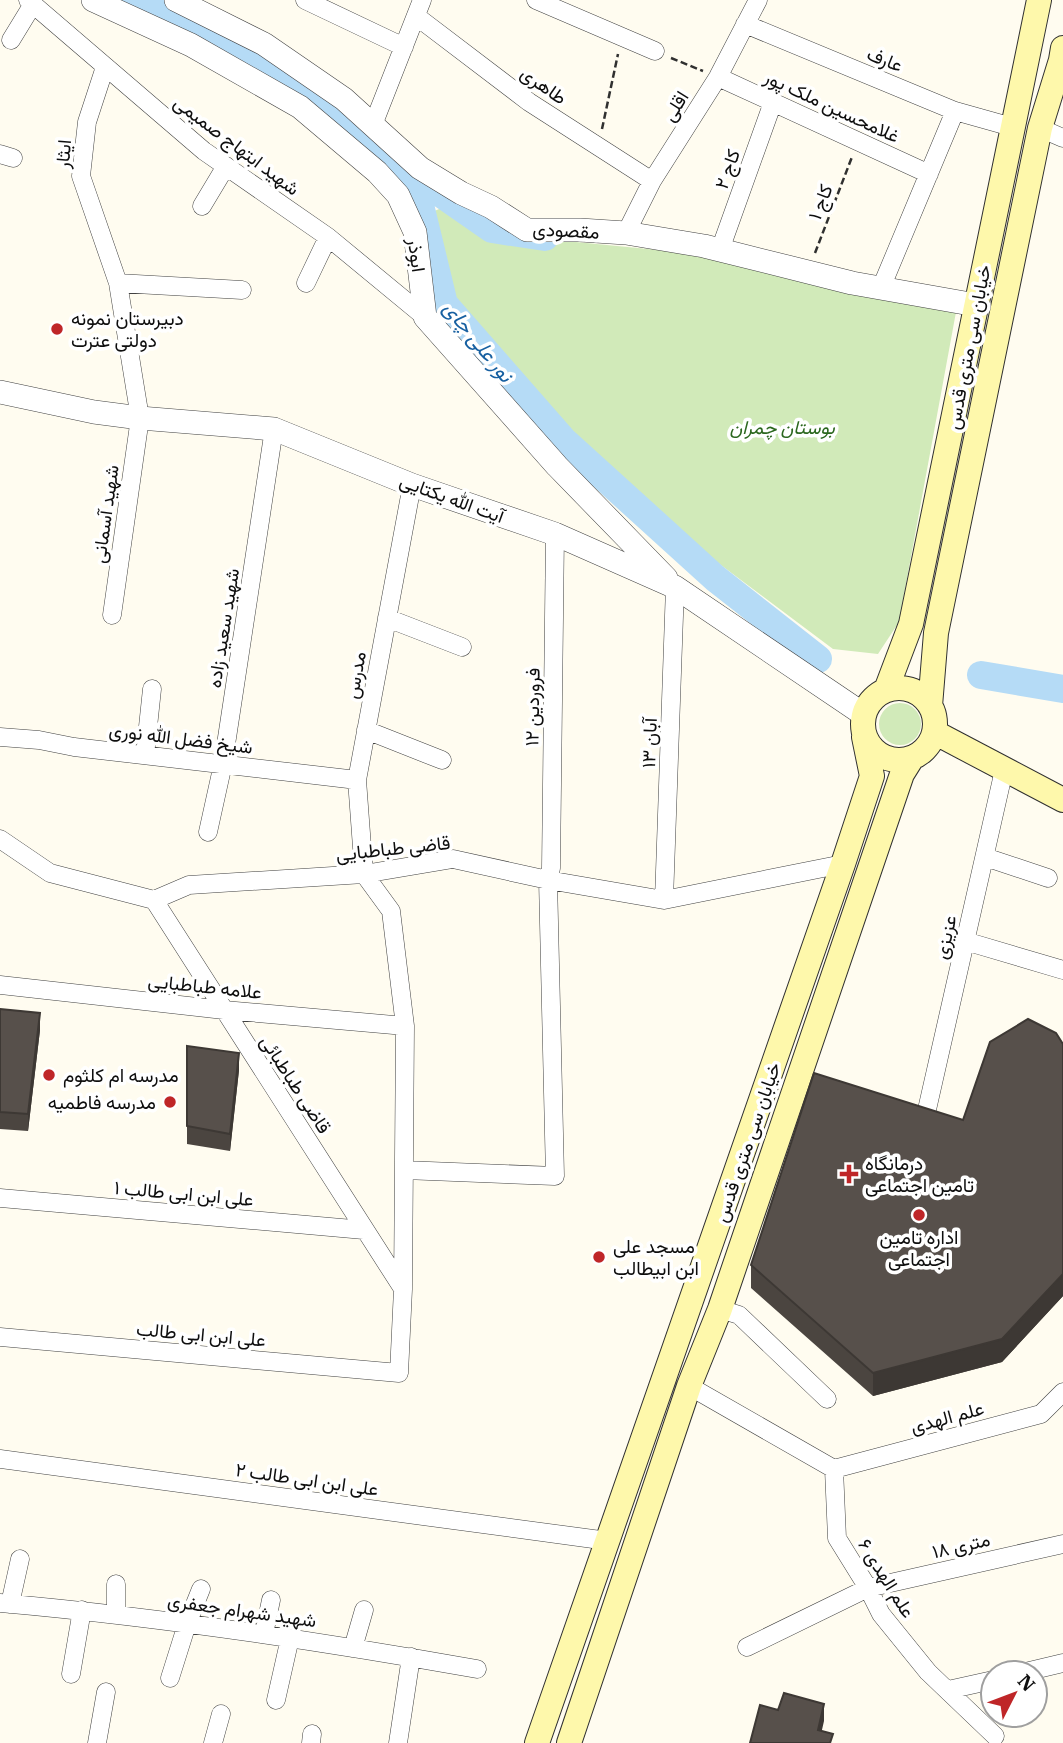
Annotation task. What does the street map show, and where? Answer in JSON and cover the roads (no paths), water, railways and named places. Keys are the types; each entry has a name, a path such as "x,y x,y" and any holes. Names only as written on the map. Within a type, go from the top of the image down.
{"main road":[{"name":"خیابان سی متری قدس","path":"886,690 912,624 1039,0"},
{"name":"خیابان سی متری قدس","path":"930,705 936,633 1040,128 1062,56"},
{"path":"906,688 930,705 934,714 934,732 926,750 901,761 890,760 870,747 864,726 868,704 876,695 886,690 906,688"},
{"name":"خیابان سی متری قدس","path":"537,1743 718,1229 872,776 864,726"},
{"path":"934,732 1063,800"},
{"name":"خیابان سی متری قدس","path":"569,1743 689,1386 720,1309 902,774 912,758"},
{"path":"718,1229 744,1239"}],"street":[{"name":"ابوذر","path":"93,0 191,45 300,107 377,172 398,195 415,232 425,317"},
{"name":"مقصودی","path":"176,0 264,44 344,99 421,168 527,230 626,233 720,250 852,284 976,304"},
{"path":"305,0 404,47"},
{"path":"536,0 655,51"},
{"name":"اقلی","path":"626,233 652,181 718,77 758,0"},
{"name":"شهید ابتهاج صمیمی","path":"31,2 204,151 328,237 425,317"},
{"path":"11,40 31,2"},
{"path":"373,125 419,8"},
{"name":"طاهری","path":"419,8 529,102 652,181"},
{"name":"عارف","path":"745,24 955,111 1012,127"},
{"name":"ایثار","path":"105,67 87,122 81,176 118,283 140,418"},
{"name":"غلامحسین ملک پور","path":"718,77 929,174"},
{"name":"کاج ۲","path":"720,250 773,102"},
{"path":"881,288 955,111"},
{"path":"1040,128 1063,138"},
{"path":"202,206 226,166"},
{"path":"306,283 328,237"},
{"path":"118,283 242,290"},
{"path":"425,317 557,466 675,587"},
{"name":"آیت الله یکتایی","path":"0,392 94,412 274,429 412,485 555,534 675,587 864,726"},
{"name":"شهید آسمانی","path":"112,615 140,418"},
{"name":"شهید سعید زاده","path":"208,832 223,764 274,429"},
{"name":"مدرس","path":"364,874 357,780 412,485"},
{"name":"۱۲ فروردین","path":"404,1170 555,1176 548,880 551,868 555,534"},
{"name":"۱۳ آبان","path":"664,900 675,587"},
{"path":"387,618 462,647"},
{"path":"145,755 152,689"},
{"path":"366,730 442,760"},
{"name":"شیخ فضل الله نوری","path":"0,737 357,780"},
{"name":"عزیزی","path":"926,1114 1004,769"},
{"path":"0,839 50,873"},
{"path":"0,856 50,873 154,900"},
{"path":"985,857 1048,878"},
{"name":"قاضی طباطبایی","path":"154,900 188,885 364,874 453,859 548,880 664,900 843,864"},
{"path":"364,874 391,911 405,1026 403,1289"},
{"name":"قاضی طباطبائی","path":"154,900 403,1289"},
{"path":"965,941 1063,970"},
{"name":"علامه طباطبایی","path":"0,985 224,1010 405,1026"},
{"name":"علی ابن ابی طالب ۱","path":"0,1199 364,1230"},
{"name":"علی ابن ابی طالب","path":"0,1337 399,1373 403,1289"},
{"path":"720,1309 739,1315 827,1399"},
{"path":"689,1386 834,1469"},
{"name":"علم الهدی","path":"834,1469 1041,1415 1063,1392"},
{"name":"علی ابن ابی طالب ۲","path":"0,1459 608,1541"},
{"name":"علم الهدی ۶","path":"834,1469 836,1538 868,1588 881,1615 928,1672 995,1736"},
{"name":"۱۸ متری","path":"747,1647 868,1588 1063,1544"},
{"path":"5,1604 20,1559"},
{"path":"116,1584 116,1614"},
{"path":"170,1678 201,1590"},
{"path":"264,1634 271,1600"},
{"name":"شهید شهرام جعفری","path":"5,1604 82,1610 264,1634 477,1669"},
{"path":"71,1674 82,1610"},
{"path":"353,1648 365,1610"},
{"path":"276,1700 290,1638"},
{"path":"398,1743 411,1657"},
{"path":"948,1690 979,1683"},
{"path":"97,1743 106,1692"},
{"path":"213,1743 221,1714"}],"waterway":[{"name":"نور علی چای","path":"135,0 257,55 394,163 420,205 444,304 563,440 715,578 818,659"},
{"path":"423,181 492,229 545,237"},
{"path":"981,675 1063,689"}],"place":[{"name":"دبیرستان نمونه دولتی عترت","path":"57,329"},
{"name":"مدرسه ام کلثوم","path":"49,1075"},
{"name":"مدرسه فاطمیه","path":"170,1102"},
{"name":"درمانگاه تامین اجتماعی","path":"849,1174"},
{"name":"اداره تامین اجتماعی","path":"919,1215"},
{"name":"مسجد علی ابن ابیطالب","path":"599,1257"}],"park label":[{"name":"بوستان چمران","path":"782,427"}]}
